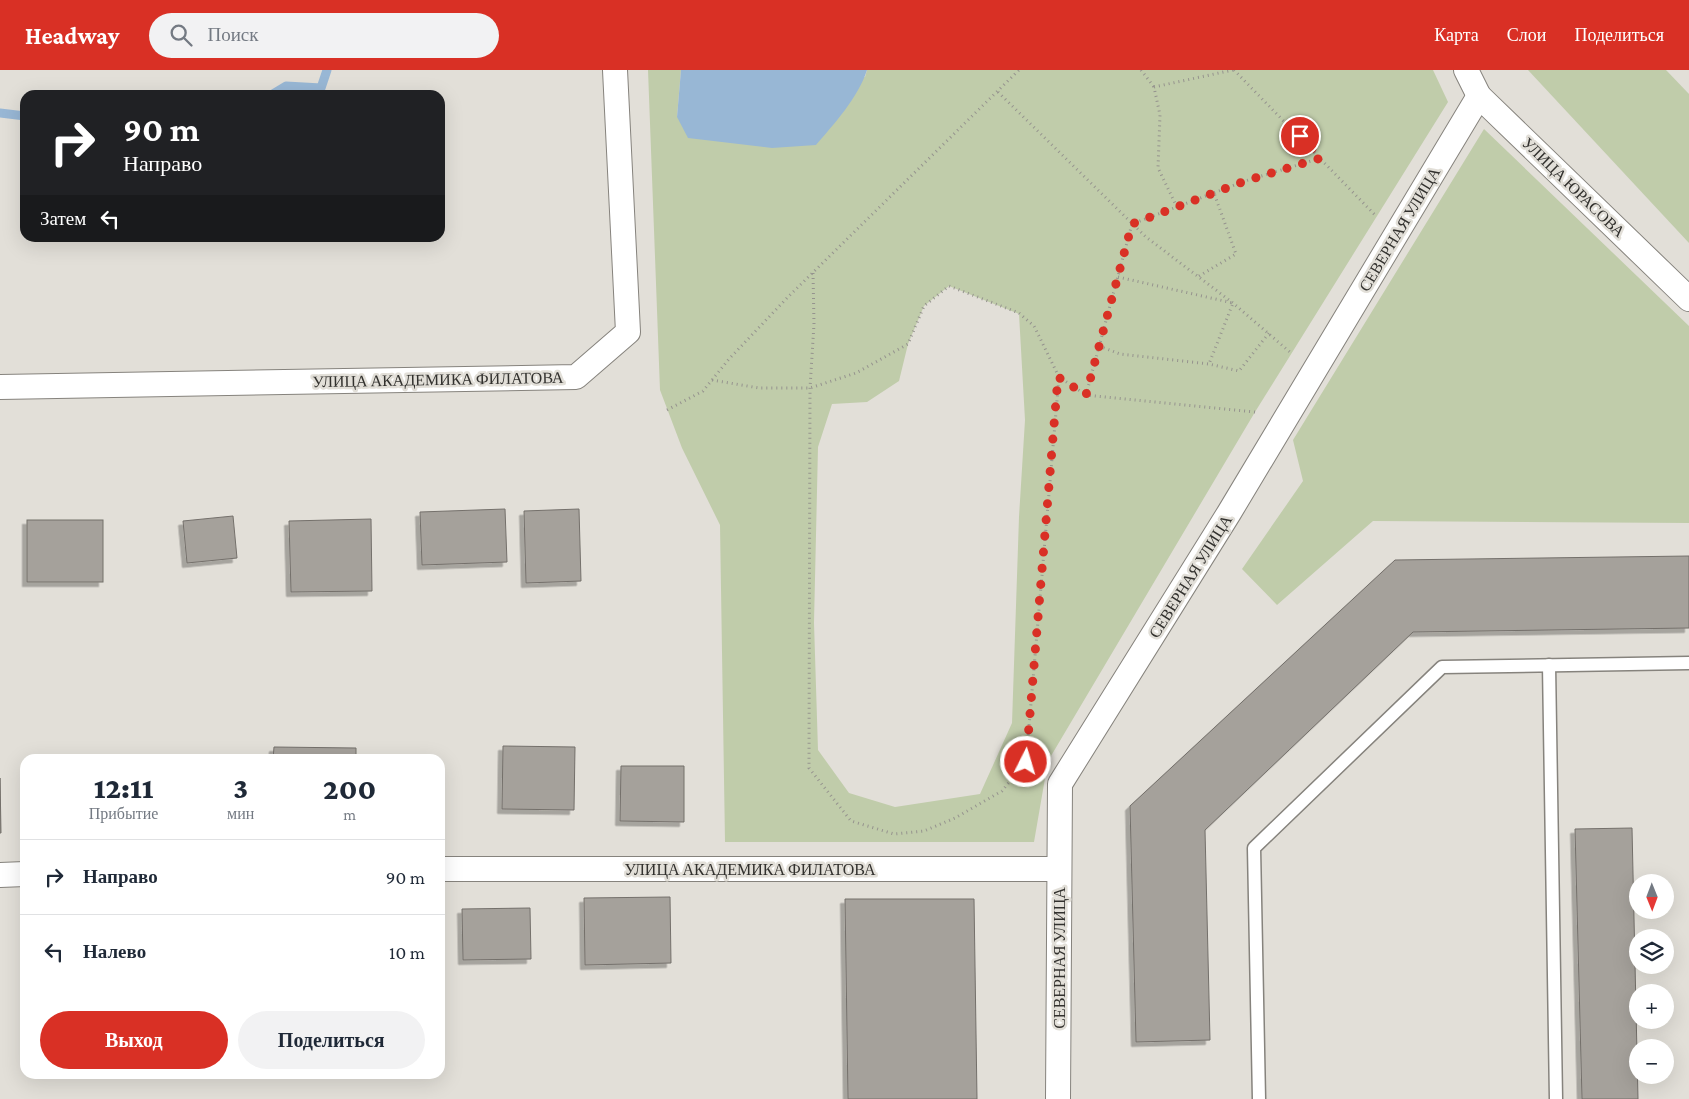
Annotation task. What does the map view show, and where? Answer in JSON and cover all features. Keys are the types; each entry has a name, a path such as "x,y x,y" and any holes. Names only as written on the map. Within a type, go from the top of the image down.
{"street":[{"name":"УЛИЦА АКАДЕМИКА ФИЛАТОВА","path":"0,387 576,376 628,332 616,70"},
{"name":"УЛИЦА ЮРАСОВА","path":"1466,70 1479,96 1689,299"},
{"name":"СЕВЕРНАЯ УЛИЦА","path":"1058,1099 1060,784 1229,512 1479,96"},
{"name":"УЛИЦА АКАДЕМИКА ФИЛАТОВА","path":"445,869 1059,870"},
{"path":"0,875 20,874"}],"lane":[{"path":"1259,1099 1254,848 1442,667 1689,662"},
{"path":"1548,665 1556,1099"}],"path":[{"path":"667,410 703,391 729,359 787,298 1020,70"},
{"path":"1140,70 1154,87 1160,115 1158,168 1177,207"},
{"path":"1154,87 1234,70 1377,216"},
{"path":"998,92 1146,237 1233,303 1292,353"},
{"path":"1132,224 1245,181 1321,158"},
{"path":"1199,276 1236,254 1214,193"},
{"path":"1086,395 1132,224"},
{"path":"712,380 759,388 810,388 856,373 908,344 924,306 949,286 1019,313 1034,326 1058,377 1026,762 1002,791 954,818 924,831 894,834 851,821 809,768 810,388 814,324 813,273"},
{"path":"1118,277 1233,303"},
{"path":"1209,364 1233,303"},
{"path":"1099,346 1120,354 1209,364 1239,371 1269,334"},
{"path":"1058,377 1086,395 1255,412"}],"green space":[{"path":"648,70 681,70 677,117 865,77 867,70 1433,70 1448,102 1255,412 1048,761 1034,842 725,842 720,525 682,448 660,390","holes":["949,286 1019,314 1025,420 1019,517 1012,723 980,794 895,807 849,793 818,750 814,623 818,447 832,404 867,402 899,381 908,344 924,306"]},
{"path":"1528,70 1666,70 1689,94 1689,243"},
{"path":"1484,129 1689,326 1689,523 1373,521 1277,605 1242,569 1303,481 1293,440"}],"water":[{"path":"681,70 867,70 852,100 816,145 772,148 688,138 677,117"}],"building":[{"path":"505,509 507,562 422,565 420,512"},
{"path":"579,509 581,581 526,583 524,511"},
{"path":"233,516 237,558 187,563 183,521"},
{"path":"371,519 372,591 291,592 289,521"},
{"path":"27,520 103,520 103,582 27,582"},
{"path":"1689,556 1689,628 1413,632 1205,830 1210,1040 1136,1042 1130,806 1395,560"},
{"path":"503,746 575,747 574,810 502,809"},
{"path":"274,747 356,748 356,754 273,754"},
{"path":"621,766 684,766 684,822 620,821"},
{"path":"0,778 1,833 0,833"},
{"path":"1632,828 1633,874 1629,874 1629,919 1634,919 1634,929 1629,929 1629,974 1635,974 1635,984 1629,984 1629,1029 1636,1029 1637,1039 1629,1039 1629,1084 1638,1084 1638,1099 1582,1099 1575,829"},
{"path":"670,897 671,963 585,965 584,898"},
{"path":"845,899 974,899 977,1099 848,1099"},
{"path":"530,908 531,959 463,960 462,909"}],"waterway":[{"path":"279,90 286,86 321,88 327,70"},
{"path":"0,113 20,115"}],"route":[{"path":"1026,762 1058,377 1086,395 1132,224 1245,181 1321,158 1300,136"}]}
